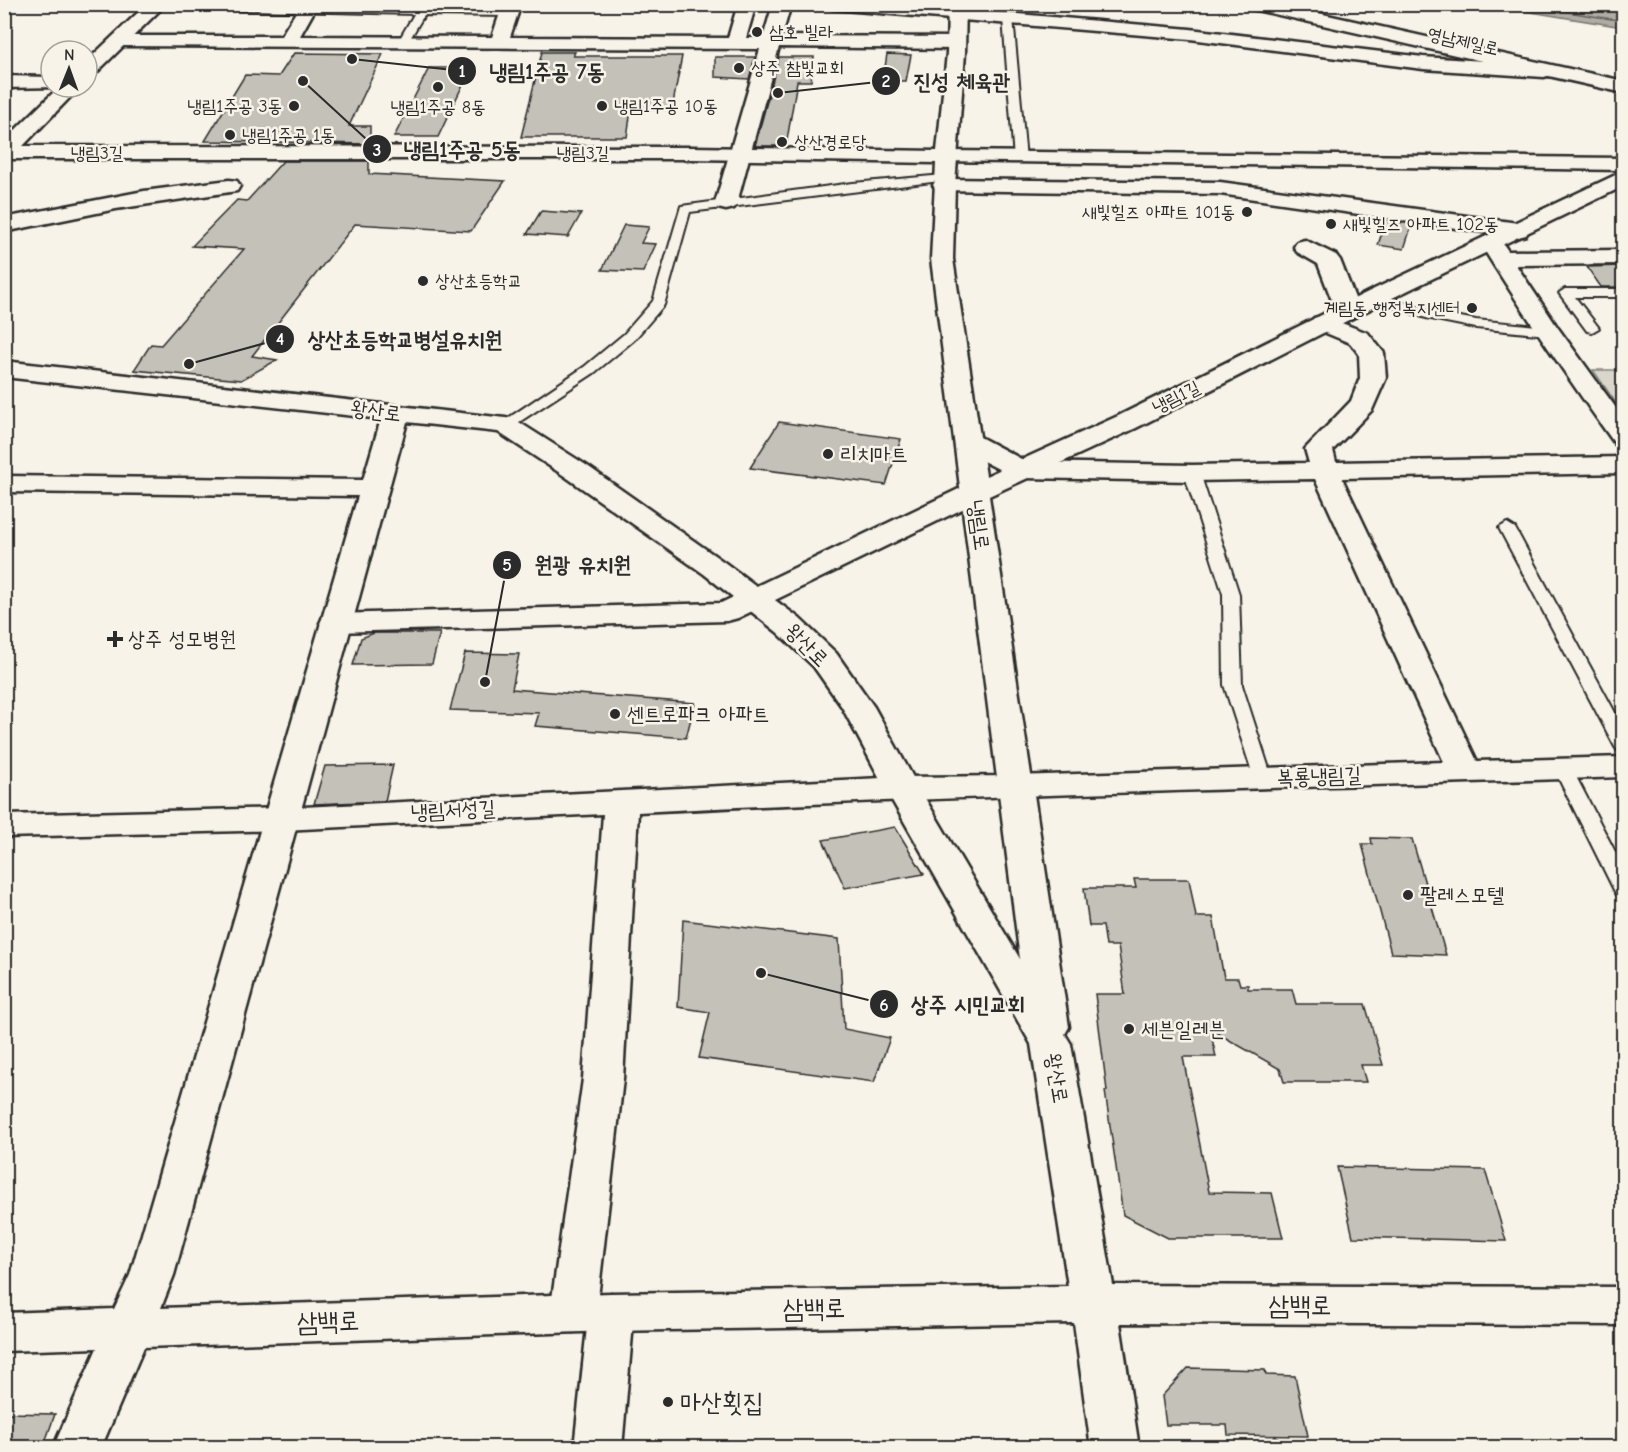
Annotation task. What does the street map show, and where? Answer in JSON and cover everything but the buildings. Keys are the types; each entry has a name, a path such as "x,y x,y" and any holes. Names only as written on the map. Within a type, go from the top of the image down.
{"street":[{"path":"99,60 158,4"},
{"path":"735,44 747,4"},
{"path":"726,203 782,4"},
{"path":"832,4 956,9 1008,18 1190,34 1423,63 1544,71"},
{"path":"1252,4 1623,87"},
{"name":"영남제일로","path":"1302,4 1623,78"},
{"path":"287,42 310,5"},
{"path":"499,43 511,9"},
{"name":"냉림로","path":"956,9 956,43 944,174 942,259 1051,1044"},
{"path":"120,41 956,43"},
{"path":"4,82 39,83"},
{"path":"5,152 58,99"},
{"name":"냉림3길","path":"5,152 740,154 944,174"},
{"path":"944,174 1020,159 1623,165"},
{"path":"1381,162 1409,214"},
{"path":"944,174 1220,188 1623,245"},
{"name":"냉림1길","path":"740,605 1127,422 1376,297 1496,251 1516,231 1623,177"},
{"path":"4,225 128,199 229,186"},
{"path":"1305,247 1328,260 1348,311"},
{"path":"1496,251 1623,257"},
{"path":"1496,251 1547,331 1623,438"},
{"path":"1323,323 1359,338 1371,352 1373,378 1363,404 1319,449 1325,471 1465,772"},
{"name":"왕산로","path":"4,369 505,425 585,477 740,605 788,625 825,660 858,707 902,788 1051,1044 1115,1448"},
{"path":"77,1448 152,1275 283,819 335,623 396,413"},
{"path":"968,442 1022,470 1192,473 1623,465"},
{"path":"4,484 375,489"},
{"path":"335,623 740,605"},
{"name":"복룡냉림길","path":"902,788 1015,787 1623,767"},
{"name":"냉림서성길","path":"4,826 283,819 902,788"},
{"path":"598,1448 592,1312 603,1079 621,802"},
{"path":"1011,974 1024,946 1030,897"},
{"name":"삼백로","path":"4,1332 592,1312 1094,1304 1623,1306"}],"lane":[{"path":"158,4 511,9"},
{"path":"404,42 422,9"},
{"path":"1008,18 1020,159"},
{"path":"505,425 589,370 629,337 659,302 685,209 944,174"},
{"path":"1592,328 1565,293 1623,293"},
{"path":"1376,297 1426,314 1476,324 1547,331"},
{"path":"1192,473 1231,594 1233,685 1263,778"},
{"path":"1507,528 1623,747"},
{"path":"1563,769 1623,890"}],"shaded area":[{"path":"1593,370 1623,370 1623,413"}],"water":[{"path":"1488,5 1623,5 1623,27"}],"place":[{"name":"삼호 빌라","path":"757,32"},
{"name":"냉림1주공 7동","path":"352,59"},
{"name":"상주 참빛교회","path":"739,68"},
{"name":"냉림1주공 5동","path":"303,81"},
{"name":"냉림1주공 8동","path":"438,87"},
{"name":"진성 체육관","path":"778,93"},
{"name":"냉림1주공 3동","path":"294,106"},
{"name":"냉림1주공 10동","path":"602,106"},
{"name":"냉림1주공 1동","path":"230,135"},
{"name":"상산경로당","path":"782,142"},
{"name":"새빛힐즈 아파트 101동","path":"1247,212"},
{"name":"새빛힐즈 아파트 102동","path":"1331,224"},
{"name":"상산초등학교","path":"423,281"},
{"name":"계림동 행정복지센터","path":"1472,308"},
{"name":"상산초등학교병설유치원","path":"189,364"},
{"name":"리치마트","path":"828,454"},
{"name":"상주 성모병원","path":"115,639"},
{"name":"원광 유치원","path":"485,682"},
{"name":"센트로파크 아파트","path":"615,714"},
{"name":"팔레스모텔","path":"1408,895"},
{"name":"상주 시민교회","path":"761,973"},
{"name":"세븐일레븐","path":"1129,1029"},
{"name":"마산횟집","path":"668,1402"}]}
